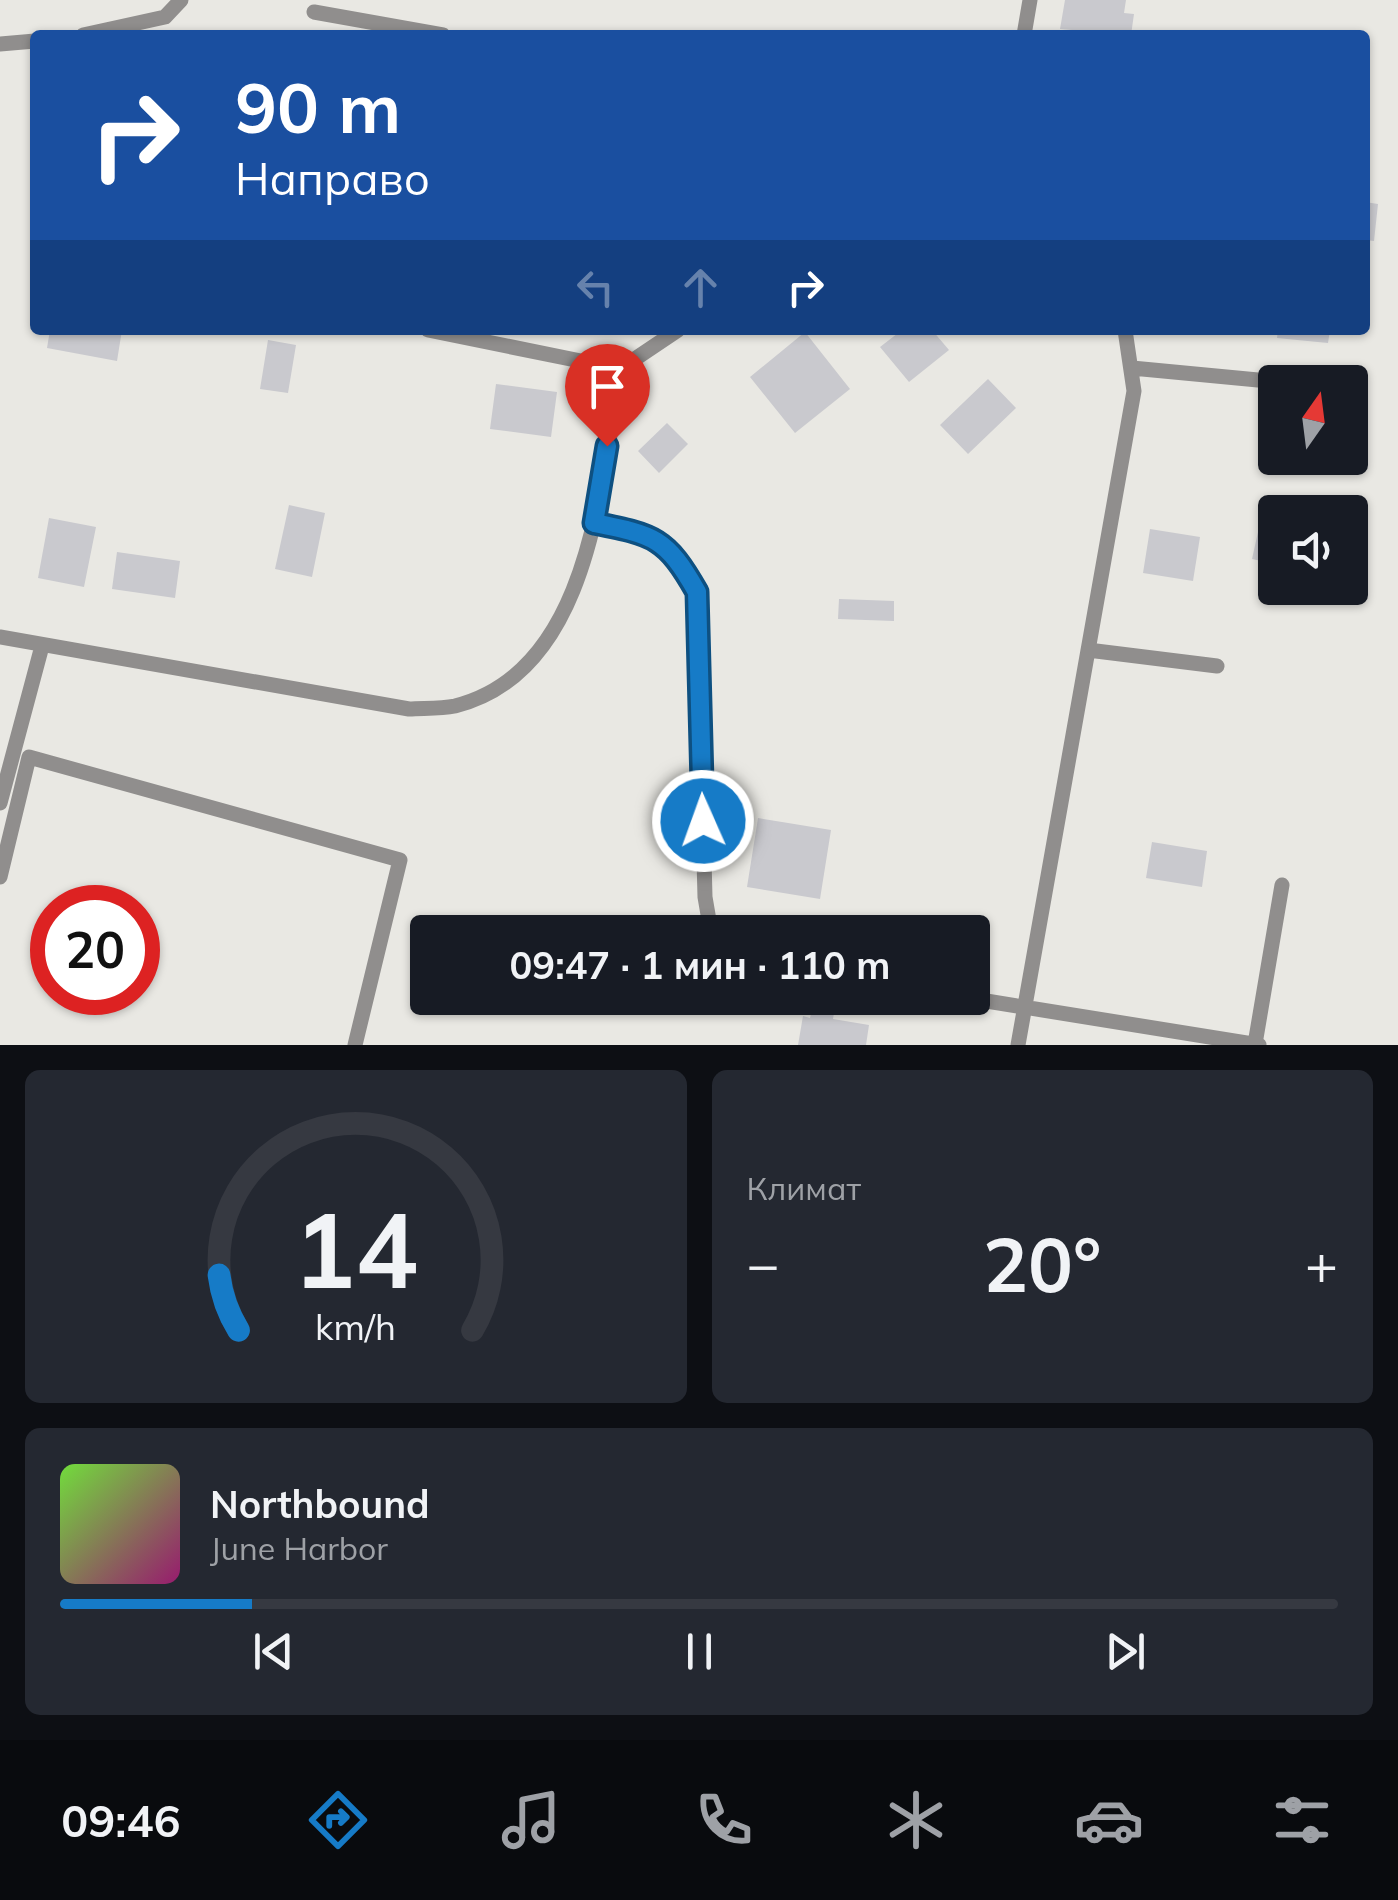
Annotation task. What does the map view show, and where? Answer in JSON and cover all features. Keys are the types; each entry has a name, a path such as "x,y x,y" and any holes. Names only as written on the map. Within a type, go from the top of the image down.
{"lane":[{"path":"106,30 165,17 181,0"},
{"path":"1025,30 1030,0"},
{"path":"314,12 415,30"},
{"path":"0,44 30,41"},
{"path":"453,335 620,369 671,335"},
{"path":"1018,1045 1134,392 1126,335"},
{"path":"1132,368 1258,380"},
{"path":"0,638 409,709 454,706 495,690 537,656 566,610 594,523 620,369"},
{"path":"594,523 651,535 679,560 697,592 708,915"},
{"path":"0,803 42,646"},
{"path":"1088,650 1217,666"},
{"path":"0,877 29,758 400,860 355,1045"},
{"path":"990,1002 1258,1045 1282,885"}],"building":[{"path":"1065,0 1126,0 1124,13 1134,14 1132,30 1060,29"},
{"path":"1370,203 1378,204 1374,241 1370,241"},
{"path":"49,335 121,335 117,361 47,348"},
{"path":"801,335 807,335 850,389 795,433 750,377"},
{"path":"896,335 936,335 949,350 909,382 880,347"},
{"path":"1277,335 1329,335 1328,343 1277,338"},
{"path":"268,340 296,345 288,393 260,389"},
{"path":"988,379 1016,408 968,454 940,425"},
{"path":"496,384 557,392 551,437 490,429"},
{"path":"667,423 688,444 659,473 638,451"},
{"path":"289,505 325,513 312,577 275,569"},
{"path":"49,518 96,527 84,587 38,578"},
{"path":"1150,529 1200,537 1193,581 1143,573"},
{"path":"1258,532 1258,560 1252,559"},
{"path":"117,552 180,561 175,598 112,589"},
{"path":"839,599 894,601 894,621 838,619"},
{"path":"758,818 831,830 820,899 747,887"},
{"path":"1152,842 1207,851 1202,887 1146,878"},
{"path":"834,1015 833,1019 869,1025 866,1045 798,1045 803,1016"}],"route":[{"path":"607,446 594,523 651,535 679,560 697,592 703,821"}]}
